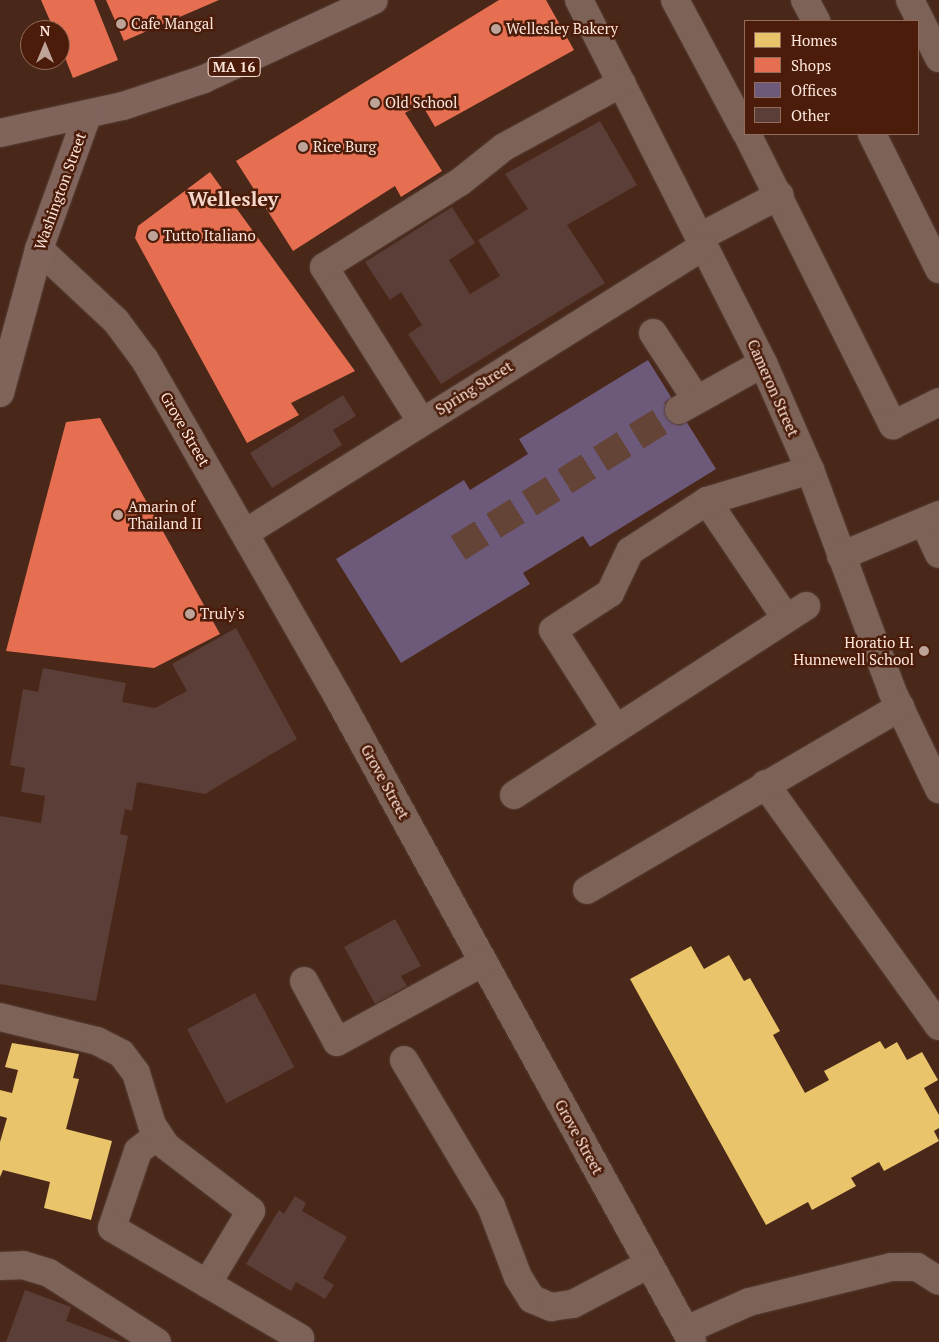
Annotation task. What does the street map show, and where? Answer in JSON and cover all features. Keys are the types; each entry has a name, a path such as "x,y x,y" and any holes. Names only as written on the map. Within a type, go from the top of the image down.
{"main road":[{"name":"Washington Street","path":"0,393 39,249 87,116 226,70 374,0"},
{"path":"2,129 87,116"}],"street":[{"name":"Cameron Street","path":"580,0 763,363 810,470 841,556 900,706 939,788"},
{"path":"675,0 744,128"},
{"path":"805,0 815,20"},
{"path":"910,0 939,58"},
{"path":"421,422 324,267 460,182 504,148 622,83"},
{"path":"748,135 780,195 893,424 939,402"},
{"path":"872,135 939,269"},
{"name":"Spring Street","path":"245,533 702,242 780,195"},
{"name":"Grove Street","path":"39,249 135,344 245,533 484,962 689,1336"},
{"path":"653,333 688,404 763,363"},
{"path":"616,729 554,630 610,593 630,550 707,501 810,470"},
{"path":"514,795 796,612 707,501"},
{"path":"841,556 931,519 939,554"},
{"path":"587,890 900,706"},
{"path":"765,784 939,1026"},
{"path":"304,981 337,1042 484,962"},
{"path":"0,1017 97,1040 121,1053 136,1073 158,1136 174,1154 251,1211 207,1284"},
{"path":"404,1060 491,1206 518,1277 532,1299 551,1307 573,1304 649,1264"},
{"path":"158,1136 138,1151 112,1228 300,1338"},
{"path":"0,1266 24,1265 49,1273 157,1342"},
{"path":"689,1336 749,1302 891,1268 917,1268 939,1281"}],"building: Homes":[{"path":"691,946 704,969 729,955 744,981 750,978 780,1031 773,1035 805,1093 829,1080 824,1071 880,1041 885,1049 897,1042 907,1060 922,1052 938,1080 924,1088 939,1115 939,1128 934,1131 939,1141 884,1171 879,1162 851,1178 856,1186 812,1210 808,1202 766,1225 630,979"},
{"path":"12,1043 79,1054 73,1078 79,1079 66,1129 112,1141 91,1220 44,1208 50,1182 3,1170 0,1177 0,1142 7,1118 0,1116 0,1090 12,1093 18,1070 5,1067"}],"building: Shops":[{"path":"41,0 94,0 118,60 73,78 70,70 70,20 50,20"},
{"path":"106,0 219,0 124,41"},
{"path":"499,0 546,0 574,50 435,127 421,103 405,113 442,171 401,197 395,186 293,251 236,161"},
{"path":"210,172 355,371 291,403 299,415 247,443 135,238 138,226"},
{"path":"100,418 220,634 154,668 6,651 66,422"}],"building: Offices":[{"path":"648,360 716,469 590,547 583,536 523,573 530,584 401,663 336,559 464,480 470,490 528,454 519,439"}],"building: Other":[{"path":"600,121 637,185 567,225 605,283 441,384 408,334 422,325 401,292 390,300 365,262 452,207 475,243 449,260 470,294 500,276 478,240 528,209 505,174"},
{"path":"343,395 356,416 333,430 342,445 272,488 250,453"},
{"path":"236,628 297,739 205,794 137,782 132,811 125,809 120,834 128,836 96,1001 0,984 0,816 41,823 45,796 21,792 25,768 10,765 23,689 38,692 43,668 126,683 122,702 155,708 187,691 172,664"},
{"path":"395,919 421,966 401,976 407,986 375,1004 344,947"},
{"path":"255,993 294,1067 226,1103 187,1029"},
{"path":"295,1196 306,1203 302,1211 347,1237 323,1278 334,1285 325,1299 296,1282 291,1291 246,1264 279,1210 284,1214"},
{"path":"25,1290 71,1307 66,1321 121,1342 6,1342"}],"tunnel":[{"path":"458,548 679,410"}],"place":[{"name":"Cafe Mangal","path":"121,24"},
{"name":"Wellesley Bakery","path":"496,29"},
{"name":"Old School","path":"375,103"},
{"name":"Rice Burg","path":"303,147"},
{"name":"Tutto Italiano","path":"153,236"},
{"name":"Amarin of Thailand II","path":"118,515"},
{"name":"Truly's","path":"190,614"},
{"name":"Horatio H. Hunnewell School","path":"924,651"}],"district":[{"name":"Wellesley","path":"233,198"}]}
